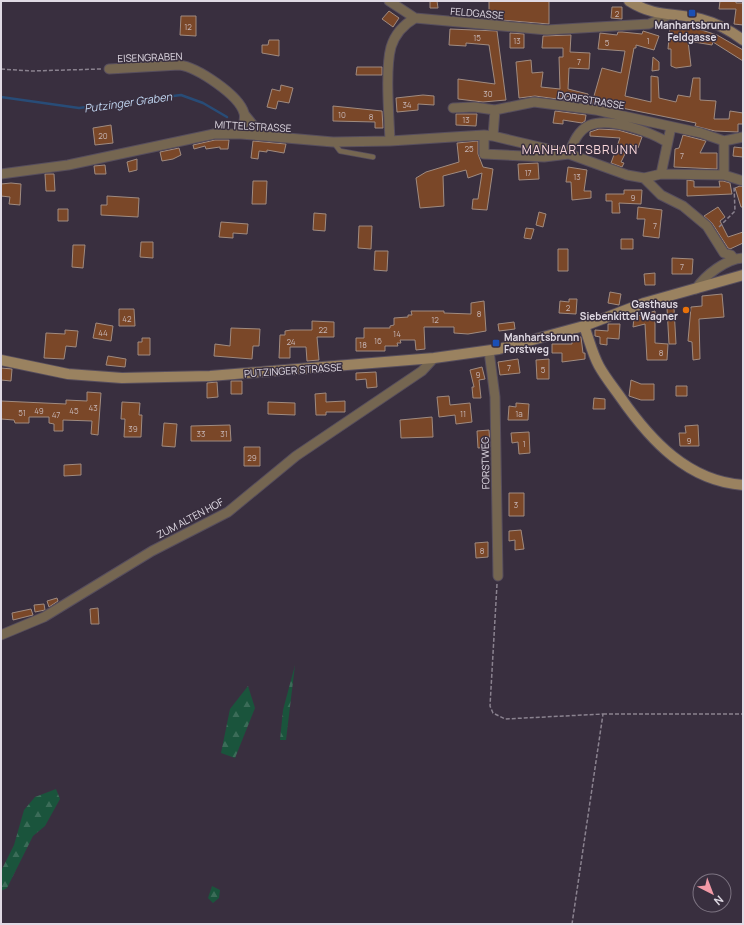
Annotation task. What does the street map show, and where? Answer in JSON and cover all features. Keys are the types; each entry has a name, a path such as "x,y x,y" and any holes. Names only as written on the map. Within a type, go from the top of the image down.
{"street":[{"path":"389,1 415,18 400,30 391,48 389,84 390,141"},
{"path":"629,1 652,13 703,20 730,31 743,40"},
{"name":"FELDGASSE","path":"415,18 547,30 650,24 667,16"},
{"name":"EISENGRABEN","path":"109,69 188,66 201,72 223,89 241,106 245,115 262,136"},
{"name":"DORFSTRASSE","path":"453,108 474,107 495,110 534,102 596,110 701,132 724,141"},
{"name":"MITTELSTRASSE","path":"495,110 484,154 544,157 570,154"},
{"path":"240,134 245,115"},
{"name":"DORFSTRASSE","path":"570,154 573,141 580,133 591,125 611,123 627,126 651,132 667,142"},
{"path":"661,174 671,126"},
{"name":"MITTELSTRASSE","path":"1,174 68,165 150,148 198,136 214,134 240,134 333,142 390,141 488,135 570,154 622,173 644,178 661,174 728,176 743,181"},
{"path":"728,176 724,141 743,138"},
{"path":"644,178 661,195 683,206 707,226 724,253 739,258"},
{"path":"696,289 700,282 739,258"},
{"name":"PUTZINGER STRASSE","path":"1,360 68,374 122,378 210,376 434,358 489,351 584,326 644,303 743,275"},
{"path":"584,326 599,366 633,415 651,437 684,465 703,475 727,484 743,485"},
{"name":"FORSTWEG","path":"489,351 495,397 498,576"},
{"name":"ZUM ALTEN HOF","path":"1,635 44,617 152,550 228,512 296,456 422,371 434,358"}],"lane":[{"path":"333,142 340,152 373,157"}],"path":[{"path":"1,69 109,69"},
{"path":"710,232 722,225 735,211 736,199 728,176"},
{"path":"498,576 490,706 493,713 505,719 603,714 743,714"},
{"path":"572,924 603,714"}],"green space":[{"path":"295,665 286,740 280,740 283,710"},
{"path":"248,686 255,708 235,758 221,753 230,709"},
{"path":"56,789 60,799 45,826 33,836 7,888 1,891 1,871 14,845 24,810 35,797"},
{"path":"212,886 220,890 219,898 213,903 208,898"}],"building":[{"path":"430,1 437,1 438,8 430,8"},
{"path":"489,1 549,1 549,24 489,19"},
{"path":"720,1 736,1 736,3 743,3 743,25 734,24 736,9 719,9"},
{"path":"612,7 622,7 622,19 611,18"},
{"path":"389,11 399,18 393,27 382,19"},
{"path":"181,16 196,16 196,36 180,35"},
{"path":"670,26 689,26 717,35 743,50 743,61 713,42 712,45 688,41 691,66 676,68 671,66 671,49 668,49"},
{"path":"450,29 497,31 506,100 483,102 458,99 458,79 495,84 489,45 466,43 466,46 449,45"},
{"path":"643,31 659,36 654,50 636,45 636,48 634,48 625,96 651,102 651,76 658,77 659,98 676,102 678,95 690,97 693,78 700,78 700,100 716,101 714,119 729,119 730,111 743,113 743,124 738,124 738,132 715,131 695,126 696,123 592,103 602,68 621,73 625,51 598,49 600,33 617,35 618,32 642,34"},
{"path":"510,33 524,34 524,48 510,48"},
{"path":"571,35 570,52 590,53 589,69 569,68 568,89 588,94 588,103 567,96 565,100 535,96 519,98 516,62 531,60 532,73 543,72 541,87 560,89 559,57 563,57 563,48 542,48 543,36"},
{"path":"269,40 279,40 279,56 262,53 262,45 268,45"},
{"path":"653,57 659,62 659,70 652,71"},
{"path":"357,67 382,67 382,75 356,75"},
{"path":"281,85 293,88 289,103 278,101 276,109 267,107 272,89 280,91"},
{"path":"423,95 434,96 434,105 418,104 418,110 397,112 396,98"},
{"path":"333,106 382,111 383,128 375,128 375,122 333,121"},
{"path":"555,111 586,115 585,121 582,123 563,120 563,124 553,123"},
{"path":"456,114 477,114 476,126 456,125"},
{"path":"111,125 113,143 95,145 93,128"},
{"path":"599,129 618,130 642,137 638,148 630,144 621,162 624,163 622,167 611,163 620,138 590,136 590,132"},
{"path":"683,135 706,141 700,153 717,153 717,169 674,167 675,149 679,148"},
{"path":"215,140 229,140 228,149 220,149 220,147 206,149 205,146 194,149 193,145"},
{"path":"253,141 286,144 284,153 267,150 267,152 259,151 258,159 251,158"},
{"path":"478,141 478,154 483,167 493,169 487,210 472,209 473,199 478,199 482,173 468,178 466,170 443,176 444,206 420,208 416,178 426,172 459,162 457,143"},
{"path":"734,147 743,148 743,157 733,156"},
{"path":"179,148 181,155 173,159 162,161 160,152"},
{"path":"137,159 137,170 129,172 127,162"},
{"path":"538,163 539,179 519,180 518,164"},
{"path":"105,165 106,174 95,174 94,166"},
{"path":"568,167 587,170 584,191 591,191 591,198 572,200 571,182 566,182"},
{"path":"45,174 54,174 55,191 46,191"},
{"path":"687,180 694,181 694,187 720,187 719,181 730,183 732,194 687,196"},
{"path":"253,181 267,181 266,204 252,204"},
{"path":"1,184 21,184 20,205 9,204 10,197 1,196"},
{"path":"740,186 743,187 743,207 741,207 735,188"},
{"path":"624,190 642,190 641,204 619,203 620,213 612,213 612,201 606,201 606,194 624,194"},
{"path":"107,196 139,198 138,217 101,215 101,205 107,205"},
{"path":"638,207 662,210 659,238 643,236 645,219 637,219"},
{"path":"718,207 725,217 720,221 728,237 743,232 743,243 730,249 728,248 712,223 704,216"},
{"path":"58,209 68,209 68,221 58,221"},
{"path":"539,212 546,214 543,227 536,225"},
{"path":"314,213 326,214 325,231 313,230"},
{"path":"221,222 248,224 247,234 233,233 233,238 219,237"},
{"path":"359,226 372,226 371,249 358,248"},
{"path":"526,228 534,229 531,239 524,238"},
{"path":"621,239 633,239 633,249 621,249"},
{"path":"141,242 153,242 153,258 140,257"},
{"path":"73,245 85,245 83,268 72,267"},
{"path":"558,249 568,249 568,271 558,271"},
{"path":"375,251 388,251 387,271 374,270"},
{"path":"672,258 693,259 692,274 672,274"},
{"path":"655,273 655,285 645,285 644,274"},
{"path":"610,292 621,294 619,305 608,303"},
{"path":"722,294 724,317 699,319 700,359 693,360 692,342 688,341 691,307 702,306 702,296"},
{"path":"569,299 577,299 576,314 559,313 560,301 569,302"},
{"path":"484,301 486,331 468,334 454,333 454,327 424,327 425,349 416,350 415,340 400,340 401,343 397,343 398,346 385,346 385,351 356,351 356,338 364,338 364,328 390,328 390,326 394,325 394,318 408,317 408,315 412,315 411,311 444,311 444,313 471,314 471,303"},
{"path":"667,308 674,308 676,344 669,344"},
{"path":"119,309 134,309 135,326 119,326"},
{"path":"655,311 655,343 668,344 667,360 647,360 645,324 633,327 634,317"},
{"path":"312,321 334,322 334,337 317,337 319,360 307,361 306,347 290,347 290,358 279,358 280,335 285,335 285,331 291,330 312,330"},
{"path":"514,322 515,329 499,331 498,324"},
{"path":"96,323 113,326 111,341 93,338"},
{"path":"608,324 620,324 619,339 607,338 607,345 600,344 600,337 595,336 595,330 608,331"},
{"path":"231,328 260,329 259,346 253,346 252,359 214,356 215,344 230,346"},
{"path":"65,330 78,331 76,347 66,346 64,359 44,358 46,333 65,334"},
{"path":"572,337 581,337 585,359 562,362 562,353 552,353 552,344 572,344"},
{"path":"142,338 150,338 150,355 138,355 138,342 142,342"},
{"path":"108,356 126,359 125,367 106,365"},
{"path":"518,359 520,373 500,375 498,362"},
{"path":"549,359 549,379 537,379 536,360"},
{"path":"482,367 485,379 479,380 481,398 473,398 472,387 474,387 470,370"},
{"path":"1,368 12,369 11,381 1,380"},
{"path":"376,372 377,387 367,388 366,379 356,380 356,373"},
{"path":"631,380 641,384 654,384 654,400 641,400 629,396"},
{"path":"231,381 242,381 242,394 231,394"},
{"path":"217,382 218,397 207,398 207,383"},
{"path":"676,386 687,386 687,396 676,396"},
{"path":"87,392 101,393 98,435 91,434 92,421 63,420 63,431 54,431 54,424 49,423 49,417 29,417 29,423 15,423 14,420 1,419 1,401 66,404 66,400 87,401"},
{"path":"326,393 326,402 345,401 345,412 326,412 326,415 316,415 315,394"},
{"path":"449,396 450,405 470,403 472,422 456,424 455,415 439,417 437,397"},
{"path":"594,398 605,399 605,409 593,409"},
{"path":"122,402 140,403 139,415 142,415 141,437 124,437 125,419 121,419"},
{"path":"268,402 295,403 295,415 268,414"},
{"path":"516,403 529,404 528,420 508,420 509,406 516,407"},
{"path":"432,417 433,437 401,438 400,420"},
{"path":"164,423 177,424 175,447 162,446"},
{"path":"230,425 231,441 191,441 191,426"},
{"path":"698,425 699,446 680,446 679,433 686,433 685,426"},
{"path":"489,430 490,447 478,448 477,431"},
{"path":"529,432 530,453 519,454 518,442 512,443 511,433"},
{"path":"244,447 260,447 260,466 244,466"},
{"path":"81,464 81,475 64,476 64,465"},
{"path":"509,493 524,493 524,516 509,516"},
{"path":"521,530 524,549 515,550 515,540 509,541 509,531"},
{"path":"488,542 488,557 476,558 475,543"},
{"path":"57,598 58,601 49,607 47,601"},
{"path":"44,604 45,610 35,612 34,605"},
{"path":"98,608 99,624 91,624 90,609"},
{"path":"31,609 33,615 13,620 12,613"}],"waterway":[{"name":"Putzinger Graben","path":"1,97 79,108 181,95 203,103 227,117"}],"place":[{"name":"Manhartsbrunn Feldgasse","path":"692,13"},
{"name":"Gasthaus Siebenkittel Wagner","path":"686,310"},
{"name":"Manhartsbrunn Forstweg","path":"496,343"}],"district":[{"name":"MANHARTSBRUNN","path":"580,149"}]}
